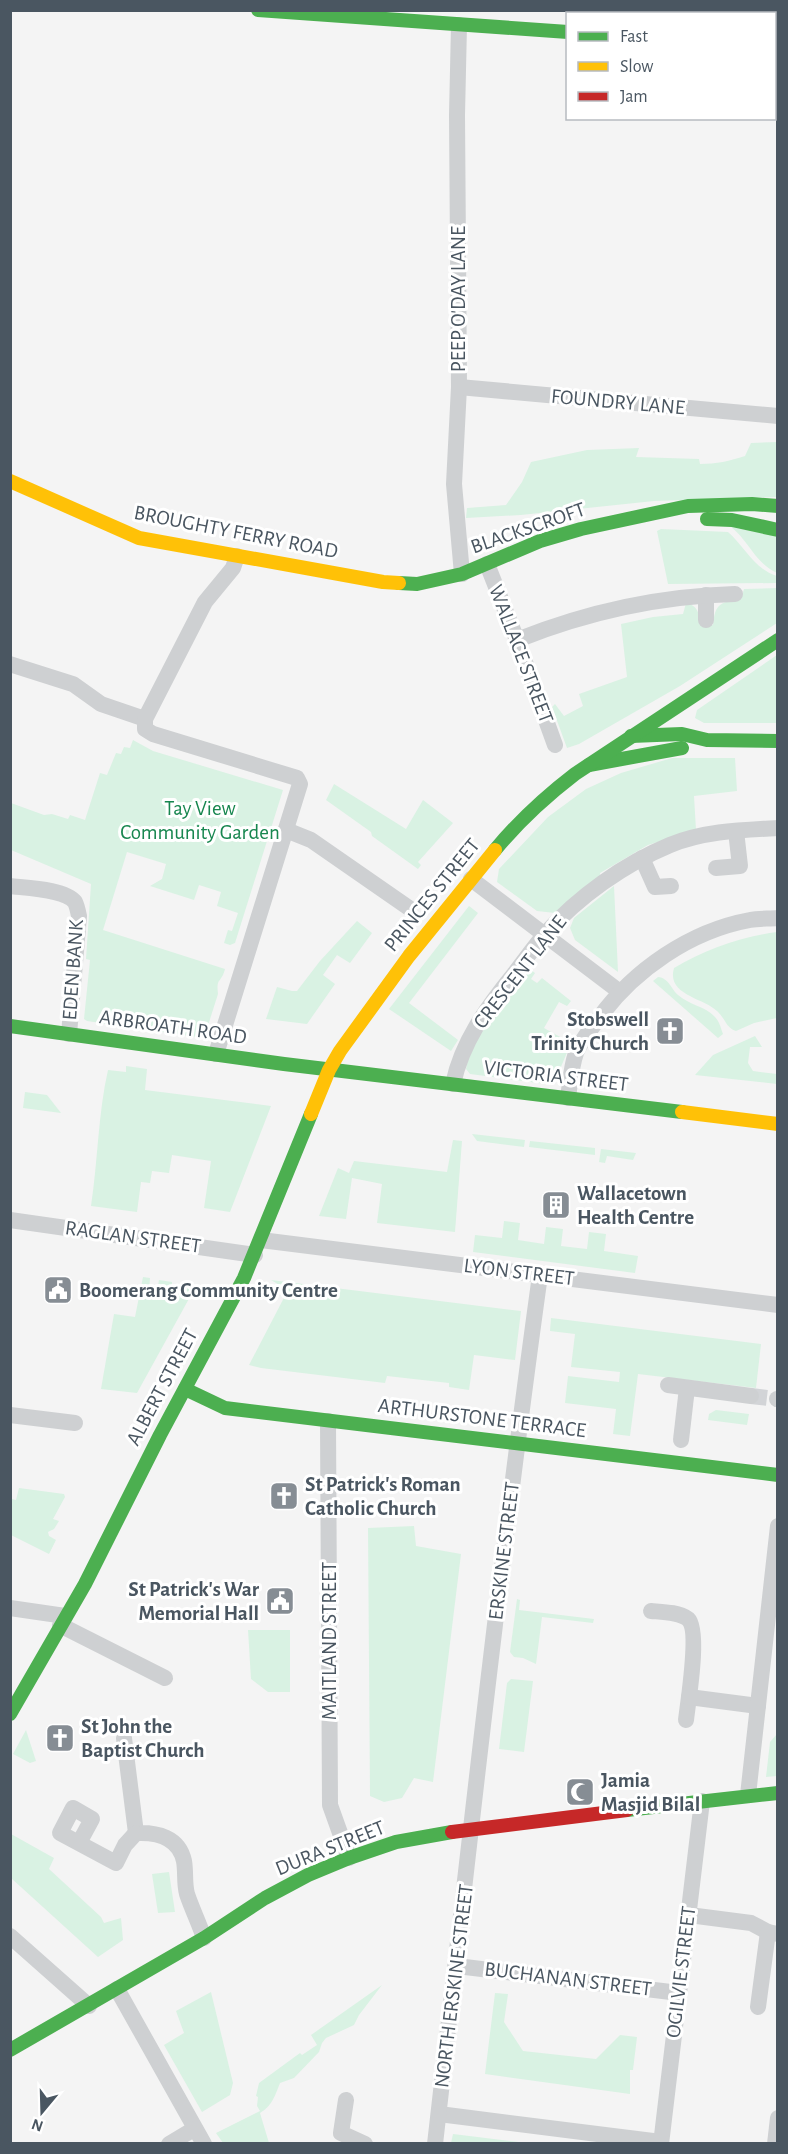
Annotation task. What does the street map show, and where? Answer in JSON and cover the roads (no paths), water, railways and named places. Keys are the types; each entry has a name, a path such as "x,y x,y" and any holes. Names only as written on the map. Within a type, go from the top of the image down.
{"main road":[{"path":"258,10 566,32"},
{"name":"BROUGHTY FERRY ROAD","path":"10,481 138,538 383,582 417,584 462,574"},
{"name":"BLACKSCROFT","path":"462,574 540,541 644,515 688,506 752,504 777,506"},
{"name":"BLACKSCROFT","path":"644,515 732,520 777,530"},
{"path":"631,736 777,640"},
{"name":"PRINCES STREET","path":"329,1070 370,1008 512,830 546,796 588,765 631,736 682,735 707,740 777,741"},
{"name":"PRINCES STREET","path":"588,765 682,748 707,740"},
{"name":"ARBROATH ROAD","path":"10,1026 329,1070"},
{"name":"VICTORIA STREET","path":"329,1070 777,1124"},
{"name":"ALBERT STREET","path":"10,1714 93,1568 258,1247 329,1070"},
{"name":"ARTHURSTONE TERRACE","path":"185,1389 225,1408 777,1475"},
{"name":"DURA STREET","path":"10,2050 204,1938 265,1898 308,1875 396,1842 472,1828 777,1793"}],"street":[{"path":"520,10 523,29"},
{"name":"PEEP O'DAY LANE","path":"459,25 457,115 459,387 454,484 462,574"},
{"name":"FOUNDRY LANE","path":"459,387 777,416"},
{"path":"216,1054 300,784 297,778 153,734 145,729 145,718 205,602 233,568 237,556"},
{"name":"WALLACE STREET","path":"487,564 518,640 555,745"},
{"path":"518,640 606,611 683,596 735,594"},
{"path":"706,595 706,620"},
{"path":"10,664 73,684 101,704 145,718"},
{"name":"CRESCENT LANE","path":"453,1084 458,1063 472,1033 493,1000 544,934 592,891 642,858 672,844 710,834 777,828"},
{"path":"286,830 311,840 409,908"},
{"path":"716,868 740,866 736,831"},
{"path":"642,858 655,887 671,886"},
{"path":"471,879 620,992"},
{"name":"EDEN BANK","path":"10,886 58,892 69,896 76,903 79,915 69,1034"},
{"path":"568,1098 576,1053 586,1035 620,992 643,971 691,941 716,930 750,920 777,918"},
{"name":"RAGLAN STREET","path":"10,1220 258,1247"},
{"name":"LYON STREET","path":"258,1247 540,1275 777,1305"},
{"name":"ERSKINE STREET","path":"472,1828 517,1443 540,1275"},
{"path":"668,1385 751,1395"},
{"path":"681,1440 687,1388"},
{"path":"10,1414 75,1423"},
{"name":"MAITLAND STREET","path":"328,1421 330,1805 349,1858"},
{"path":"748,1795 758,1706 770,1657 777,1526"},
{"path":"10,1608 62,1621 165,1678"},
{"path":"651,1611 679,1615 689,1620 694,1629 686,1720"},
{"path":"689,1697 758,1706"},
{"path":"124,1738 136,1833"},
{"name":"OGILVIE STREET","path":"661,2143 702,1801"},
{"name":"NORTH ERSKINE STREET","path":"435,2144 472,1828"},
{"path":"79,1844 116,1863 125,1845 136,1833 150,1832 165,1836 178,1845 183,1859 186,1892 204,1938"},
{"path":"688,1915 751,1923 773,1933 758,2007"},
{"path":"10,1936 89,2006"},
{"name":"BUCHANAN STREET","path":"457,1966 679,1992"},
{"path":"117,1989 204,2144"},
{"path":"346,2100 341,2133 365,2144"},
{"path":"439,2114 661,2143"},
{"path":"775,2144 777,2118"},
{"path":"168,2144 194,2129"}],"tunnel":[{"path":"751,1396 777,1399"}],"place":[{"name":"Stobswell Trinity Church","path":"670,1031"},
{"name":"Wallacetown Health Centre","path":"556,1205"},
{"name":"Boomerang Community Centre","path":"58,1290"},
{"name":"St Patrick's Roman Catholic Church","path":"284,1496"},
{"name":"St Patrick's War Memorial Hall","path":"280,1601"},
{"name":"St John the Baptist Church","path":"60,1738"},
{"name":"Jamia Masjid Bilal","path":"580,1792"}],"park label":[{"name":"Tay View Community Garden","path":"200,820"}]}
